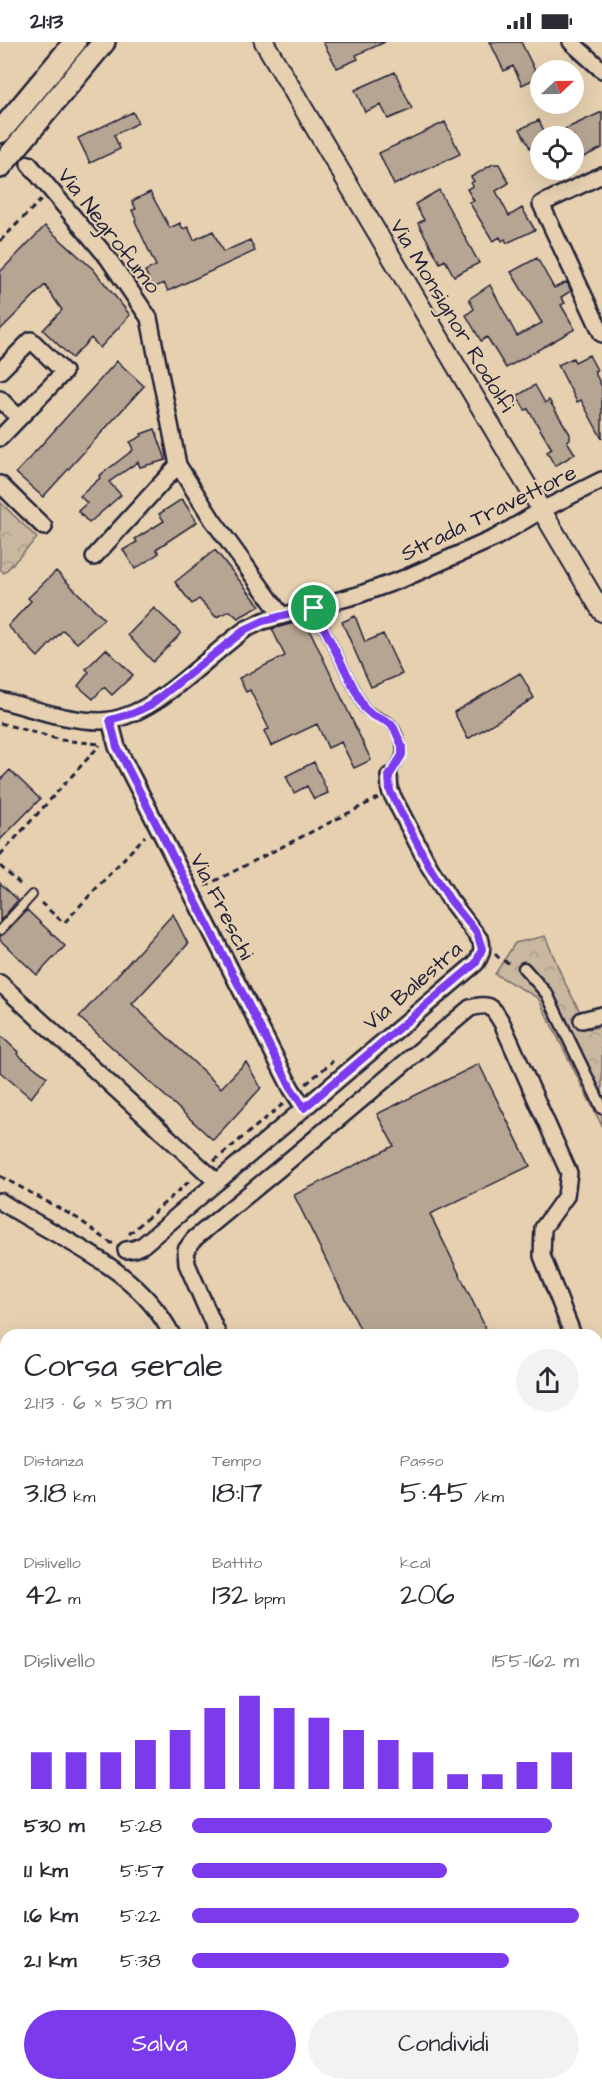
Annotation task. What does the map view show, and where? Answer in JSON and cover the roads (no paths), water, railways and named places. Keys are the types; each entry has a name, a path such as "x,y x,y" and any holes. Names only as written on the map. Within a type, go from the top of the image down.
{"main road":[{"path":"1,129 75,42"},
{"path":"0,167 104,42"}],"street":[{"name":"Via Monsignor Rodolfi","path":"264,42 602,612"},
{"path":"571,42 602,70"},
{"name":"Via Negrofumo","path":"29,164 108,258 149,318 178,465 212,519 282,616"},
{"path":"602,175 541,204 602,334"},
{"path":"0,371 31,339 64,372 0,438"},
{"path":"0,399 19,418"},
{"path":"94,557 178,465"},
{"name":"Strada Travettore","path":"0,700 72,718 110,720 134,713 150,705 246,629 263,621 314,608 405,578 495,538 542,510 602,480"},
{"path":"0,484 44,527"},
{"name":"Via Freschi","path":"110,720 117,747 291,1088 304,1108"},
{"name":"Via Balestra","path":"126,1250 143,1245 476,963 481,955 481,941 450,900 429,866 390,784"},
{"path":"524,968 547,994 602,1108"},
{"path":"0,983 217,1182"},
{"path":"215,1329 187,1264 186,1250 194,1239 470,1008 485,1004 493,1008 502,1023 569,1173 566,1196 543,1228 542,1256 571,1329"},
{"path":"562,1024 602,1015"},
{"path":"0,1201 117,1271 148,1300 168,1329"}],"lane":[{"path":"314,608 364,708 372,715 390,723 402,746 402,755 390,784"},
{"path":"0,930 32,895"}]}
